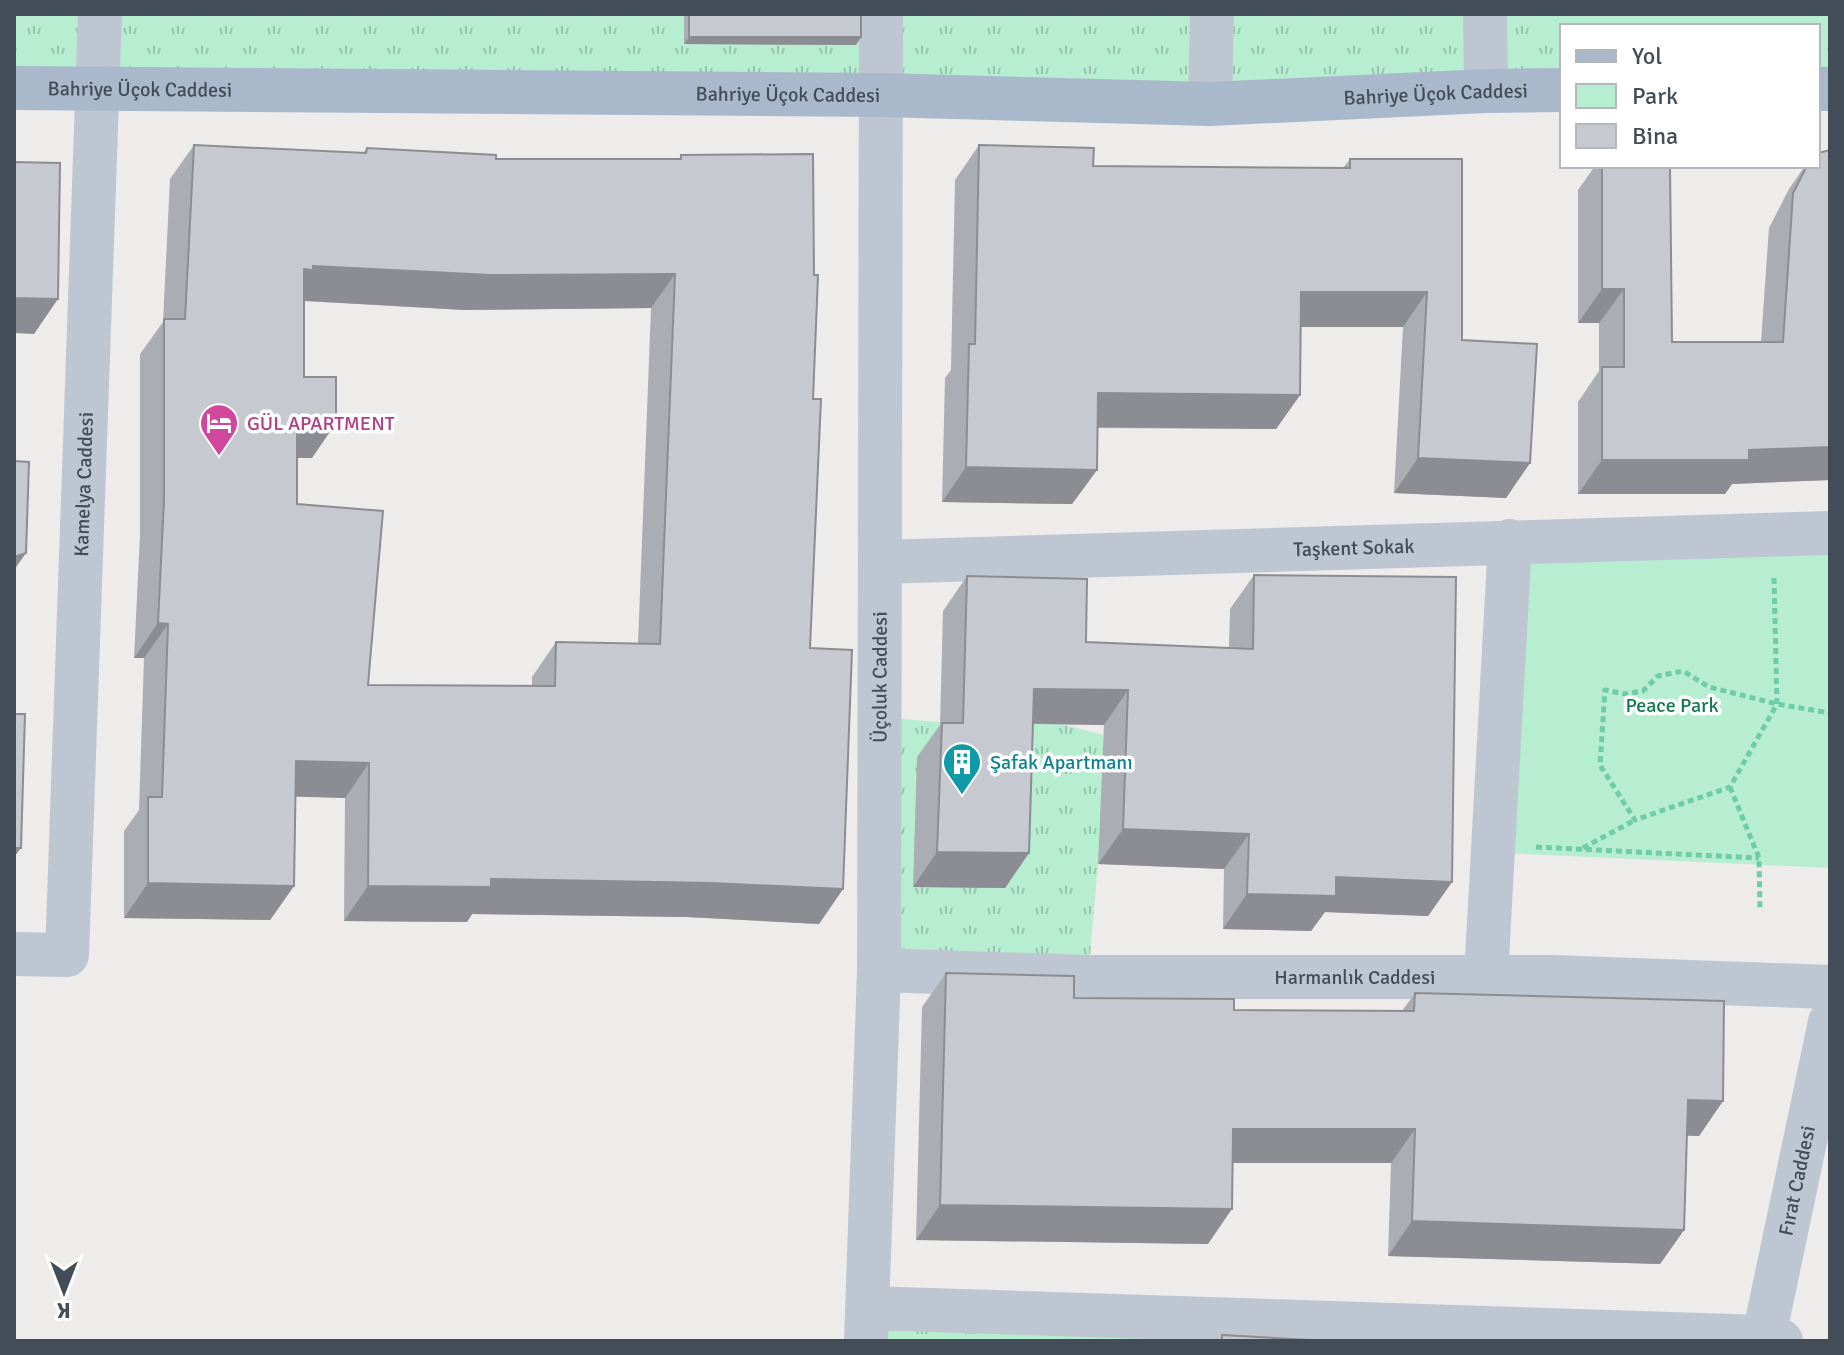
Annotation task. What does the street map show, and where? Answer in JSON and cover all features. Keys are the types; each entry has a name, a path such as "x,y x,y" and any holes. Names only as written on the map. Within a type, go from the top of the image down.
{"main road":[{"name":"Bahriye Üçok Caddesi","path":"14,88 880,95 1210,104 1560,90"}],"street":[{"name":"Kamelya Caddesi","path":"14,954 67,955 100,14"},
{"name":"Üçoluk Caddesi","path":"867,1325 879,970 881,14"},
{"path":"1210,104 1212,14"},
{"path":"1485,14 1486,91"},
{"name":"Taşkent Sokak","path":"880,562 1830,533"},
{"path":"1486,977 1510,541"},
{"name":"Harmanlık Caddesi","path":"879,970 1088,977 1552,977 1830,987"},
{"name":"Fırat Caddesi","path":"1769,1340 1830,1022"},
{"path":"867,1325 1769,1340"}],"path":[{"path":"1759,858 1581,848 1635,820 1730,787 1777,704 1772,533"},
{"path":"1635,820 1600,765 1605,690 1625,694 1643,691 1658,676 1683,671 1709,687 1830,713"},
{"path":"1730,787 1759,858 1760,909"}],"green space":[{"path":"14,14 1830,14 1830,89 1820,89 1820,24 1560,24 1560,90 14,88"},
{"name":"Peace Park","path":"1830,544 1830,868 1502,853 1517,555"},
{"path":"879,717 940,722 1061,724 1104,735 1098,864 1088,977 879,970"},
{"path":"868,1308 1181,1318 1180,1341 866,1341"}],"building":[{"path":"689,14 861,14 861,37 689,37"},
{"path":"194,145 366,153 367,148 496,155 496,159 681,159 681,155 813,154 814,275 818,275 813,399 821,399 810,648 852,650 843,889 491,879 491,887 368,886 369,763 296,761 294,886 148,883 148,797 162,797 168,624 158,623 164,500 164,319 185,319","holes":["313,266 490,275 675,274 660,644 556,642 555,686 368,685 383,511 297,504 297,423 336,423 336,377 304,377 304,269 313,270"]},
{"path":"979,145 1094,148 1093,166 1350,168 1350,159 1462,159 1462,340 1537,344 1530,463 1418,458 1427,292 1301,292 1300,395 1098,393 1097,470 966,467 969,344 975,344"},
{"path":"1830,150 1830,447 1749,450 1749,460 1602,460 1602,367 1624,367 1624,289 1602,289 1602,168 1670,168 1672,342 1783,342 1793,193 1806,168 1820,168 1820,152"},
{"path":"14,162 60,163 58,299 14,298"},
{"path":"14,461 29,462 26,553 14,557"},
{"path":"1254,575 1456,577 1452,882 1336,877 1336,896 1247,894 1249,834 1123,829 1128,690 1034,689 1029,853 937,852 942,723 963,723 967,576 1087,579 1086,642 1253,649"},
{"path":"14,714 25,714 21,848 14,848"},
{"path":"946,973 1074,976 1074,998 1234,999 1234,1010 1414,1011 1415,993 1724,1001 1723,1101 1688,1100 1684,1230 1412,1221 1415,1129 1233,1129 1232,1209 940,1205"},
{"path":"1222,1335 1327,1341 1222,1341"}],"place":[{"name":"GÜL APARTMENT","path":"219,457"},
{"name":"Şafak Apartmanı","path":"962,796"}]}
